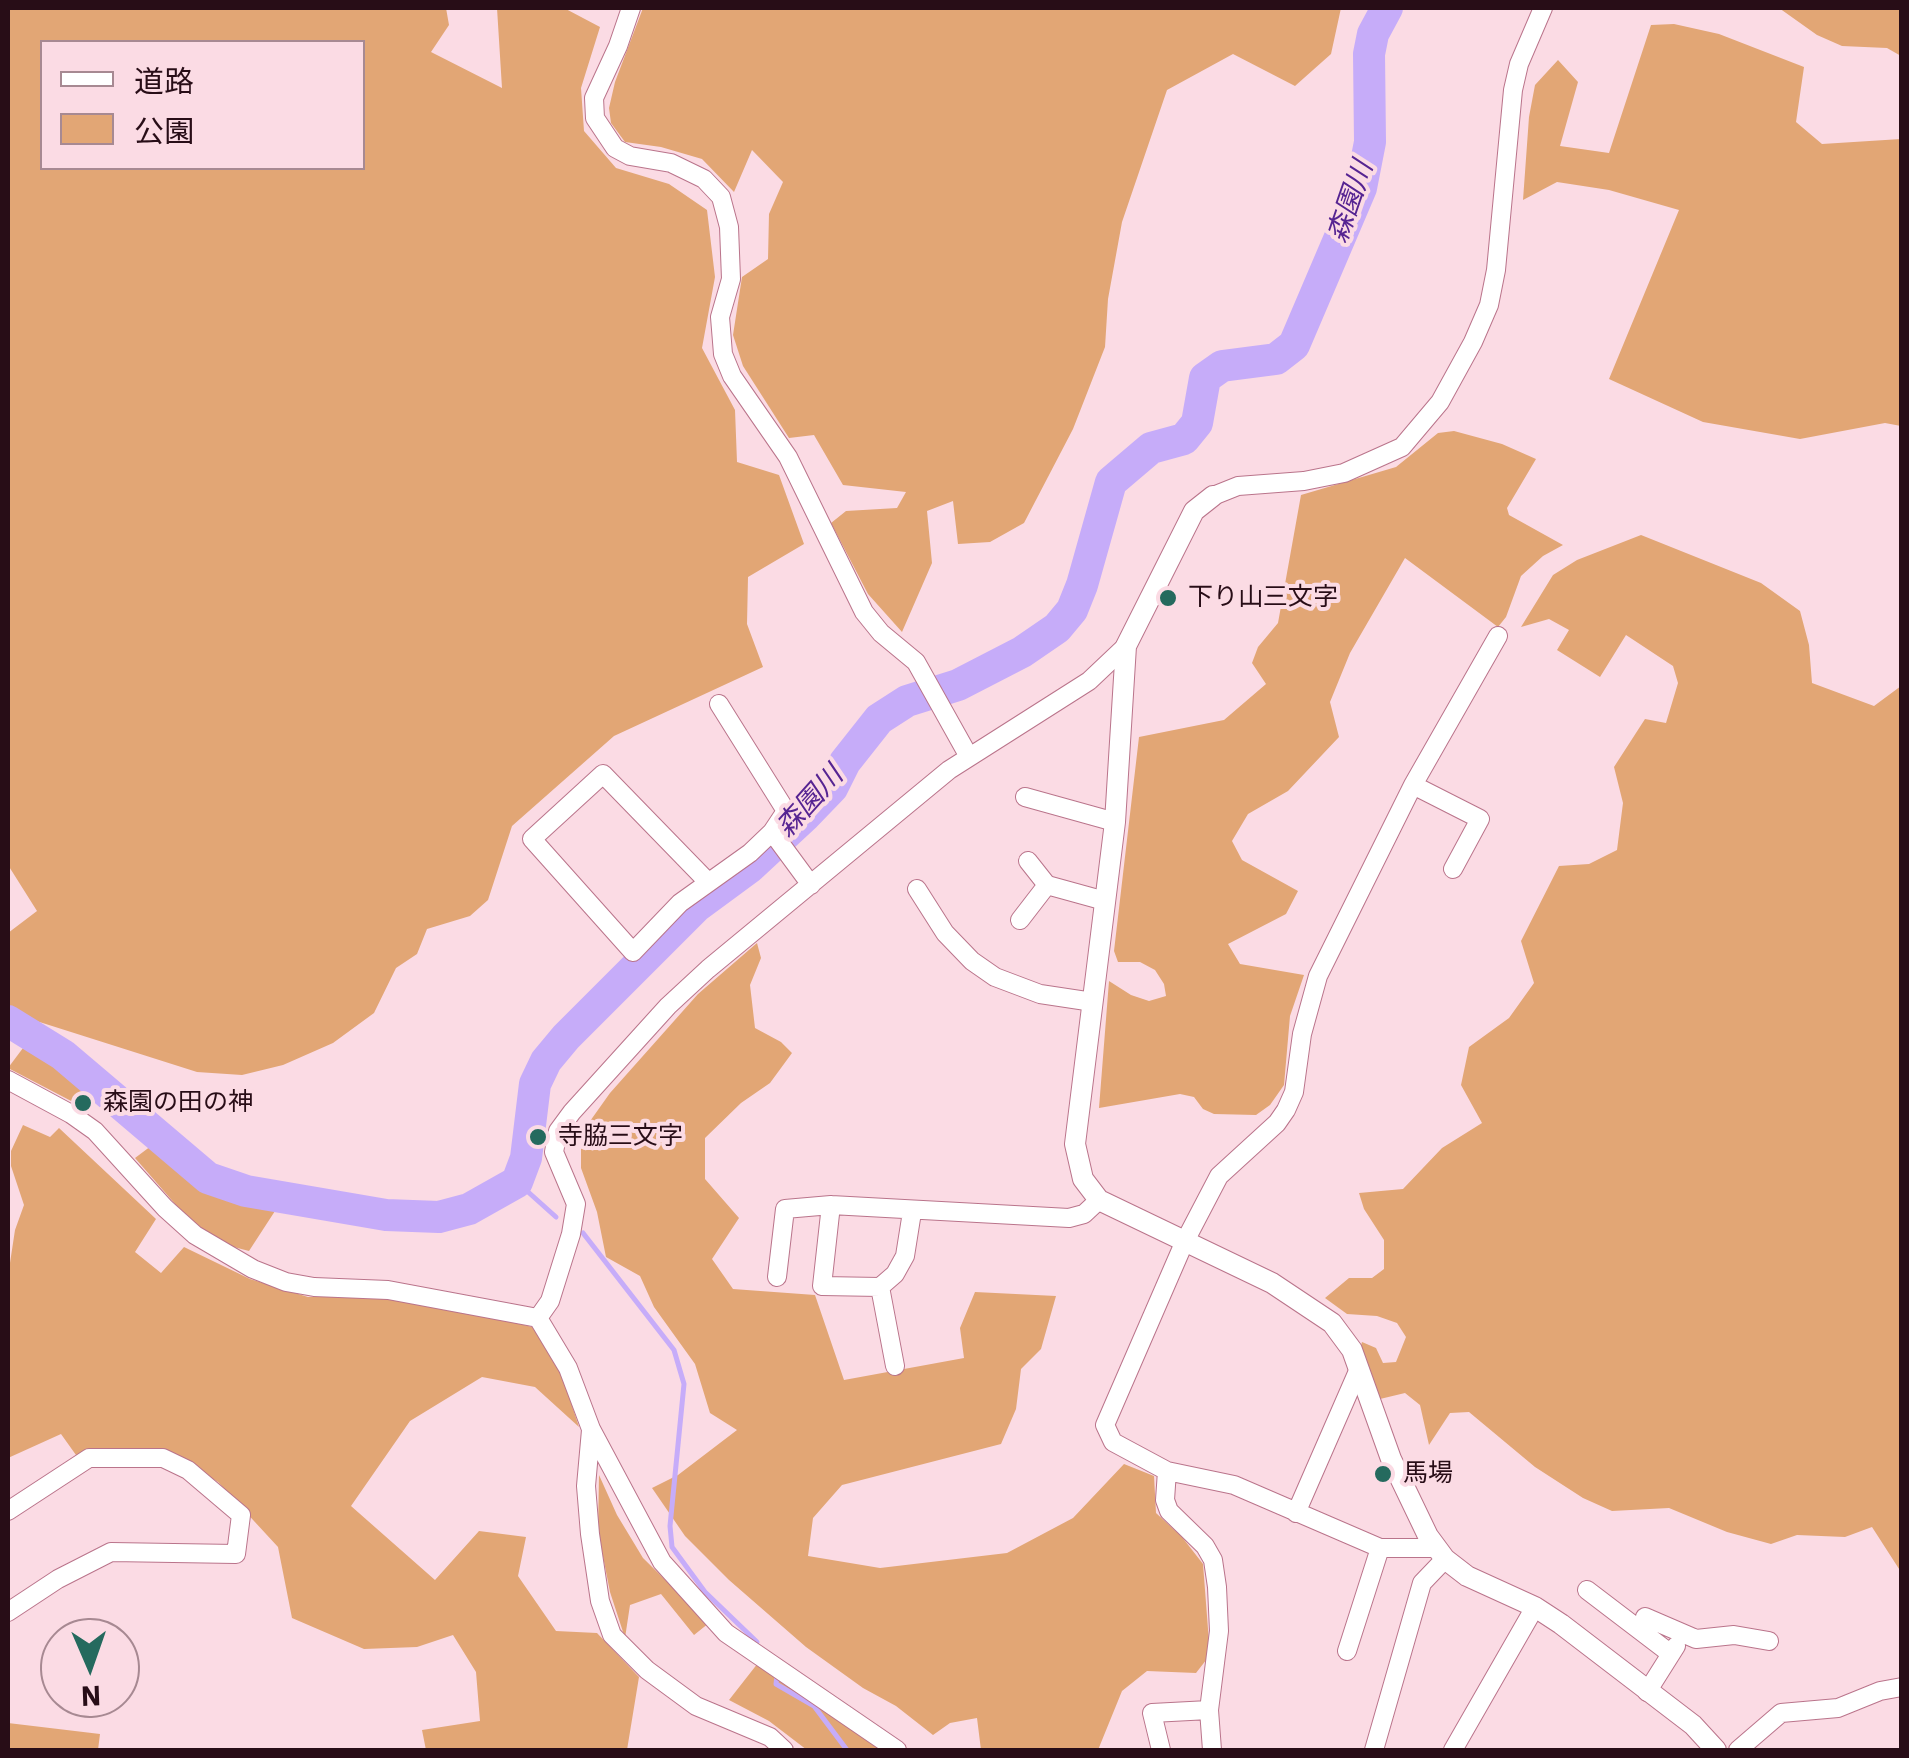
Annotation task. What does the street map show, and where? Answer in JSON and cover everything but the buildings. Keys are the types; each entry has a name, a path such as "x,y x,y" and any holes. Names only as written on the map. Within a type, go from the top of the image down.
{"street":[{"path":"631,8 594,98 595,118 615,148 630,156 671,163 704,179 722,196 729,227 731,279 720,317 724,354 732,376 788,457 864,612 881,633 916,662 968,755"},
{"path":"538,1318 550,1301 576,1204 554,1152 558,1130 668,1006 968,755 1089,681 1126,646 1194,512 1213,496 1238,486 1304,481 1344,473 1402,447 1440,402 1489,305 1496,270 1513,90 1519,64 1543,8"},
{"path":"1440,1554 1380,1548 1234,1484 1167,1471 1113,1442 1105,1424 1184,1243 1219,1176 1286,1110 1294,1092 1309,999 1413,786 1498,636"},
{"path":"1126,646 1115,822 1075,1144 1083,1178 1099,1200 1272,1283 1332,1323 1352,1350 1390,1459 1440,1554 1467,1576 1535,1607 1694,1725 1716,1750"},
{"path":"708,882 603,774 532,839 632,952 680,903 708,882 772,832 786,811 719,704"},
{"path":"1413,786 1480,820 1454,869"},
{"path":"1026,797 1115,822"},
{"path":"772,832 811,886"},
{"path":"1028,861 1047,885 1105,901"},
{"path":"1020,920 1047,885"},
{"path":"917,889 945,933 972,961 995,977 1040,994 1093,1002"},
{"path":"8,1080 95,1131 195,1235 253,1269 286,1282 314,1287 388,1290 538,1318 568,1368 591,1429 662,1562 726,1634 897,1750"},
{"path":"777,1277 784,1209 832,1205 1069,1218 1084,1214 1099,1200"},
{"path":"832,1205 822,1286 880,1287 896,1274 905,1256 912,1212"},
{"path":"880,1287 894,1366"},
{"path":"1296,1513 1358,1371"},
{"path":"591,1429 586,1486 590,1534 600,1600 612,1635 646,1670 696,1706 770,1736 784,1750"},
{"path":"8,1511 89,1458 163,1458 188,1470 241,1515 236,1554 111,1552 58,1579 8,1612"},
{"path":"1167,1471 1169,1511 1205,1546 1213,1560 1220,1631 1208,1710 1212,1750"},
{"path":"1348,1651 1380,1548"},
{"path":"1374,1750 1422,1583 1440,1554"},
{"path":"1587,1590 1670,1654"},
{"path":"1454,1750 1535,1607"},
{"path":"1645,1616 1696,1639 1734,1635 1769,1641"},
{"path":"1647,1692 1683,1633"},
{"path":"1738,1750 1781,1713 1838,1708 1880,1691 1902,1687"},
{"path":"1161,1750 1152,1713 1208,1710"}],"green space":[{"path":"8,8 446,8 449,25 431,52 502,88 497,8 564,8 600,27 581,88 584,131 616,168 669,184 707,210 715,277 702,348 735,410 737,462 779,475 804,544 748,577 747,624 763,667 614,736 512,826 488,900 470,916 427,929 417,954 396,968 374,1013 333,1043 283,1065 242,1075 197,1072 8,1012 8,933 37,911 8,865"},
{"path":"643,8 1341,8 1331,54 1295,86 1233,54 1167,90 1122,222 1108,299 1105,347 1073,429 1024,523 990,542 958,544 953,501 927,511 932,563 902,632 868,594 831,523 846,511 897,508 906,492 843,485 814,435 789,438 743,366 733,335 742,277 768,259 769,214 783,182 752,150 734,192 702,159 625,142 611,123 609,108 615,82"},
{"path":"1779,8 1901,8 1901,56 1887,48 1842,46 1817,35"},
{"path":"1674,24 1719,34 1804,67 1796,122 1822,144 1901,139 1901,426 1885,423 1800,439 1703,422 1609,379 1679,210 1609,190 1557,182 1523,200 1529,117 1535,85 1558,60 1578,82 1560,146 1609,153 1651,25"},
{"path":"1454,431 1502,444 1536,459 1507,508 1509,515 1563,545 1543,556 1521,576 1506,617 1498,627 1405,558 1350,653 1330,702 1339,737 1288,791 1248,814 1232,841 1242,860 1298,891 1286,914 1228,944 1240,964 1304,975 1290,1016 1284,1085 1270,1105 1256,1115 1214,1114 1203,1109 1194,1097 1180,1094 1099,1108 1109,981 1149,1001 1166,996 1155,970 1140,962 1118,962 1114,951 1139,737 1224,720 1266,684 1252,663 1258,647 1278,623 1301,495 1396,467 1438,433"},
{"path":"1641,535 1761,583 1800,611 1809,645 1812,683 1874,706 1901,686 1901,1572 1872,1527 1845,1537 1797,1535 1771,1544 1727,1532 1669,1508 1612,1511 1583,1498 1535,1467 1469,1412 1450,1413 1429,1445 1420,1405 1405,1393 1380,1399 1360,1349 1362,1342 1376,1348 1383,1363 1396,1362 1406,1337 1397,1323 1377,1316 1347,1314 1325,1298 1349,1278 1372,1278 1384,1269 1384,1240 1364,1209 1359,1193 1403,1189 1442,1148 1482,1123 1461,1085 1469,1047 1509,1018 1534,983 1521,941 1559,866 1589,864 1617,850 1623,803 1614,767 1645,719 1666,723 1678,683 1673,666 1626,635 1600,677 1557,650 1569,630 1549,619 1521,627 1553,575 1577,560"},
{"path":"757,943 761,958 750,985 755,1028 792,1053 770,1083 741,1103 705,1138 705,1179 739,1218 712,1259 733,1289 815,1295 844,1380 964,1358 960,1328 975,1292 1056,1296 1041,1349 1021,1369 1016,1409 1001,1444 842,1485 813,1518 808,1556 880,1568 1007,1553 1073,1518 1124,1464 1154,1476 1156,1513 1203,1564 1210,1655 1196,1673 1147,1671 1122,1691 1098,1750 981,1750 977,1718 950,1723 933,1735 806,1647 729,1580 685,1536 652,1488 678,1475 737,1430 710,1413 695,1364 654,1307 640,1276 606,1257 597,1212 581,1168 581,1148 588,1124 610,1093 698,994"},
{"path":"26,1044 90,1086 75,1103 8,1068"},
{"path":"23,1125 50,1137 59,1128 156,1219 135,1252 161,1273 184,1247 250,1279 308,1297 409,1296 532,1327 559,1366 579,1427 535,1387 482,1377 410,1421 351,1506 435,1580 479,1531 526,1537 518,1576 556,1631 597,1633 639,1677 627,1750 426,1750 422,1730 480,1721 476,1672 453,1635 417,1647 364,1649 292,1618 278,1547 218,1482 168,1452 76,1455 61,1434 8,1458 8,1276 15,1230 24,1205 11,1166 11,1151"},
{"path":"155,1143 216,1192 275,1211 249,1251 230,1246 200,1229 135,1158"},
{"path":"599,1475 643,1558 709,1623 694,1635 661,1594 630,1605 625,1638 610,1592 598,1531"},
{"path":"758,1663 891,1750 807,1750 769,1721 729,1700"},
{"path":"8,1723 100,1734 98,1750 8,1750"}],"waterway":[{"name":"森園川","path":"8,1021 63,1055 208,1178 246,1191 386,1215 439,1217 469,1209 517,1182 526,1158 535,1084 546,1061 566,1037 697,906 750,867 806,815 832,788 845,762 879,719 907,701 958,685 1022,652 1057,628 1072,610 1082,585 1111,482 1151,448 1184,439 1197,423 1205,378 1222,366 1276,359 1294,345 1361,188 1370,142 1369,54 1373,34 1387,8"},
{"path":"517,1182 556,1217"},
{"path":"583,1233 674,1350 684,1384 670,1526 672,1547 705,1592 757,1642"},
{"path":"777,1676 776,1684 814,1706 847,1750"}],"place":[{"name":"下り山三文字","path":"1168,598"},
{"name":"森園の田の神","path":"83,1103"},
{"name":"寺脇三文字","path":"538,1137"},
{"name":"馬場","path":"1383,1474"}]}
